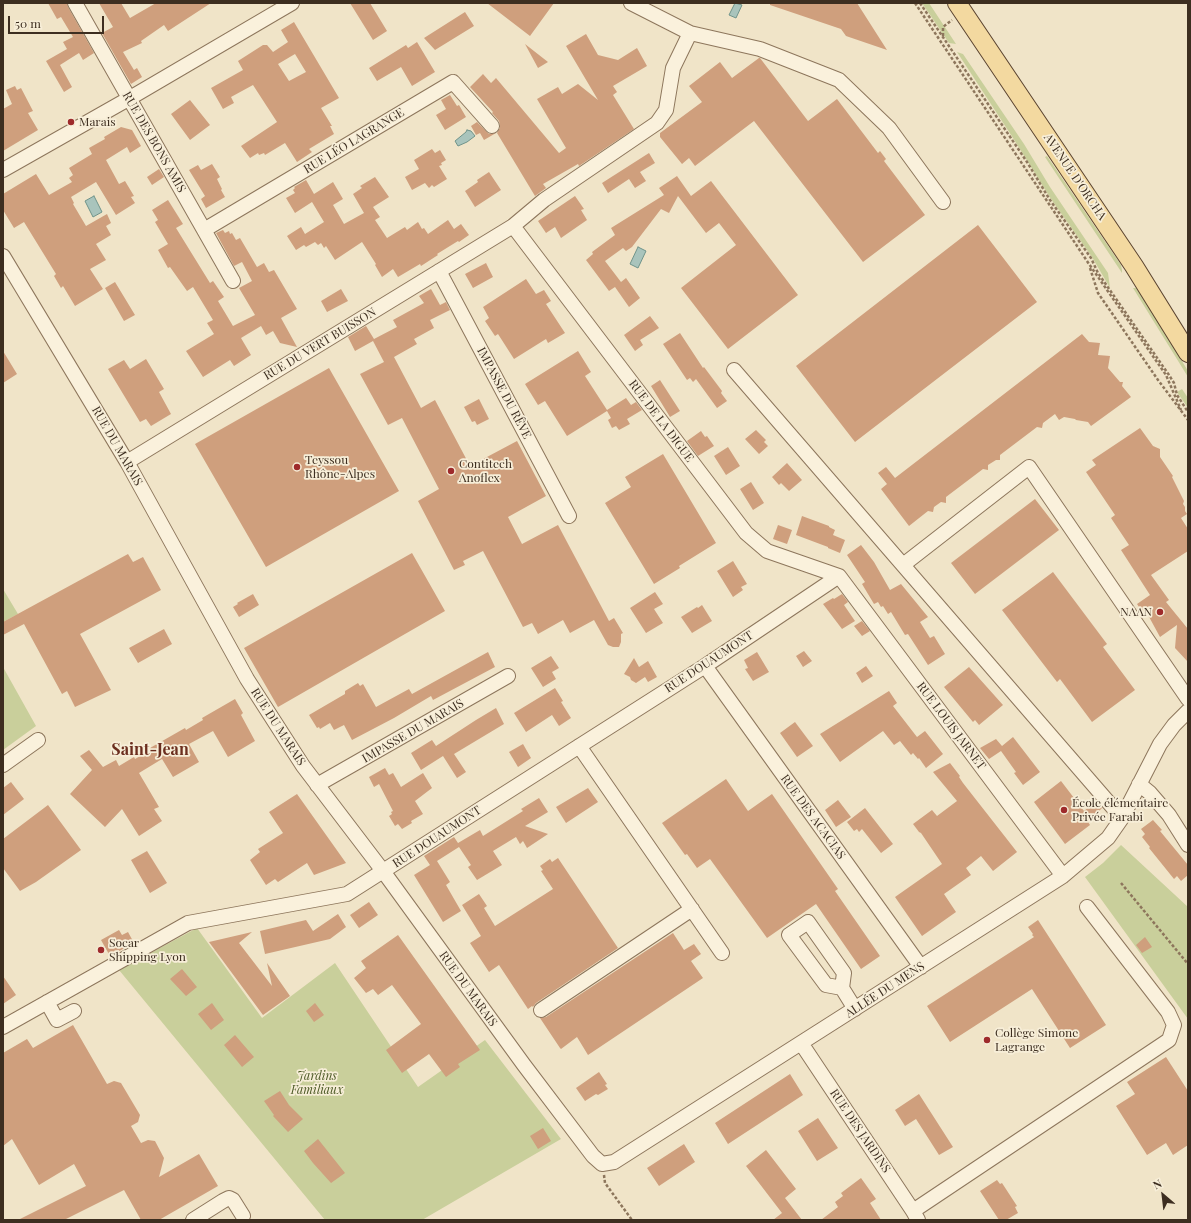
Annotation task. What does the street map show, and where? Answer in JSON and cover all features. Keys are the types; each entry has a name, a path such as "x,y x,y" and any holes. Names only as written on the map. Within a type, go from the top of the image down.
{"main road":[{"name":"AVENUE D'ORCHA","path":"957,3 1127,255 1188,353"}],"street":[{"name":"RUE DES BONS AMIS","path":"74,3 130,98 233,281"},
{"path":"3,170 130,98 292,3"},
{"path":"631,3 690,33 760,49 839,80 889,128 943,202"},
{"name":"RUE DU VERT BUISSON","path":"127,462 513,226 544,200 657,123 666,110 673,68 690,33"},
{"name":"RUE LÉO LAGRANGE","path":"204,230 453,82 492,126"},
{"name":"RUE DE LA DIGUE","path":"513,226 746,533 768,551 840,576"},
{"name":"RUE DU MARAIS","path":"3,256 127,462 247,679 303,766 383,871 524,1065 593,1156 602,1164"},
{"name":"IMPASSE DU RÊVE","path":"439,271 569,516"},
{"path":"734,370 1122,818"},
{"path":"903,565 1029,467 1188,699"},
{"name":"RUE DOUAUMONT","path":"8,1024 188,923 347,894 704,666 840,576"},
{"name":"RUE LOUIS JARNET","path":"840,576 1063,876"},
{"name":"RUE DES ACACIAS","path":"704,666 921,967"},
{"name":"IMPASSE DU MARAIS","path":"317,785 508,676"},
{"name":"ALLÉE DU MENS","path":"602,1164 614,1162 1063,876 1108,838 1122,818 1160,744 1174,725 1188,711"},
{"path":"3,766 38,740"},
{"path":"579,746 722,952"},
{"path":"1139,784 1150,793 1169,815 1188,845"},
{"path":"915,1216 1169,1040 1174,1025 1168,1012 1087,907"},
{"path":"541,1010 692,909"},
{"path":"842,988 826,984 789,935 808,922 844,973 842,988 856,1009"},
{"path":"47,1002 57,1020 74,1011"},
{"name":"RUE DES JARDINS","path":"801,1043 915,1216"},
{"path":"193,1220 230,1198 233,1200 243,1216"}],"path":[{"path":"915,3 1089,264 1166,375 1181,410"},
{"path":"920,3 1027,162 1050,200 1091,258 1098,273 1169,375 1174,383 1177,396 1188,412"},
{"path":"1089,264 1098,293 1158,380 1188,420"},
{"path":"1121,883 1188,964"},
{"path":"602,1164 605,1183 632,1220"}],"green space":[{"path":"922,3 929,3 956,44 949,43"},
{"path":"957,52 963,54 1108,273 1110,288 1092,257 1051,199"},
{"path":"1047,156 1121,265 1122,273 1045,157"},
{"path":"1133,288 1136,288 1152,312 1188,371 1188,377"},
{"path":"1182,389 1188,398 1188,408 1177,392"},
{"path":"3,589 18,614 3,622"},
{"path":"3,667 36,726 3,750"},
{"path":"1121,845 1188,907 1188,1019 1085,877 1103,863"},
{"name":"Jardins Familiaux","path":"197,928 262,1018 335,963 418,1087 485,1040 561,1139 422,1220 325,1220 119,970"}],"water":[{"path":"735,3 742,5 736,18 729,15"},
{"path":"467,130 471,131 475,136 458,146 455,141"},
{"path":"94,196 102,212 93,217 85,201"},
{"path":"638,247 646,251 638,268 630,264"}],"building":[{"path":"48,3 67,3 94,53 83,60 79,53 60,65 72,87 64,92 46,61 67,49 63,42 73,37 61,17 57,19"},
{"path":"99,3 121,3 130,18 156,3 211,3 168,31 164,25 141,41 142,43 123,52 134,70 137,68 142,77 131,84 102,33 113,27"},
{"path":"350,3 370,3 387,31 373,40"},
{"path":"487,3 554,3 530,36"},
{"path":"770,3 857,3 887,50 846,36 841,29 770,5"},
{"path":"465,12 474,26 435,50 424,38"},
{"path":"294,22 339,98 321,108 332,126 330,126 334,134 309,149 312,152 297,162 285,143 265,155 264,153 259,155 258,153 250,158 241,146 277,122 253,85 231,97 234,103 223,109 211,88 243,70 238,61 263,45 267,45 273,52 288,42 281,30","holes":["295,54 306,72 289,81 278,64"]},
{"path":"586,34 598,55 618,60 637,48 647,66 613,86 617,92 613,95 634,129 579,166 578,164 543,184 546,188 535,196 497,133 500,128 499,121 492,113 493,112 470,87 483,74 491,83 496,78 559,153 566,148 537,99 558,87 562,94 578,84 598,100 566,46"},
{"path":"417,42 435,72 412,86 401,67 377,81 369,68 406,45 408,48"},
{"path":"525,44 548,62 538,68"},
{"path":"759,58 808,121 837,99 878,153 880,151 886,159 884,161 925,215 863,262 754,121 695,166 689,158 682,164 660,137 660,133 702,102 689,86 720,62 732,78"},
{"path":"15,86 17,90 21,88 33,111 28,113 38,130 3,151 3,109 12,104 6,90"},
{"path":"450,95 457,106 459,105 466,117 445,130 436,115 446,109 441,100"},
{"path":"190,100 210,125 190,140 171,114"},
{"path":"477,122 489,134 496,133 484,140 480,133 476,135 471,126"},
{"path":"121,127 132,130 141,146 130,153 127,147 106,160 119,184 125,181 134,196 131,197 135,203 116,215 96,182 71,197 74,203 73,204 86,226 107,214 111,223 106,226 111,235 96,244 106,260 90,269 103,289 75,306 63,286 61,288 54,276 56,274 24,222 14,228 3,210 3,194 36,174 49,195 72,182 69,178 73,175 69,168 92,154 89,148 105,139 104,137"},
{"path":"432,149 435,153 440,150 446,160 439,166 447,179 434,187 432,185 429,188 425,183 412,190 405,177 419,169 414,160"},
{"path":"649,153 655,163 640,172 646,181 635,188 629,179 608,193 602,183"},
{"path":"212,164 220,177 217,179 225,197 206,208 201,199 205,196 189,170 198,165 201,170"},
{"path":"159,169 164,177 152,185 147,177"},
{"path":"489,172 501,190 475,207 465,191"},
{"path":"677,176 691,196 711,181 798,295 728,349 681,288 736,245 719,223 706,233 678,196 669,213 661,209 632,247 626,251 623,248 605,261 621,282 626,278 640,298 629,307 615,287 609,291 586,260 593,254 592,252 615,235 611,228 664,195 659,188"},
{"path":"375,177 389,197 373,207 380,217 375,220 387,238 405,227 407,230 418,222 422,229 424,228 428,234 448,220 454,229 461,224 469,235 437,254 438,255 421,266 420,264 398,277 393,269 382,277 375,265 376,264 362,242 335,260 326,246 324,248 321,243 318,245 315,242 306,247 304,245 296,250 287,236 301,227 305,234 324,222 312,202 295,213 286,198 295,193 293,190 295,188 294,187 306,180 314,194 333,182 343,199 333,205 344,224 364,213 353,194 362,188 360,186"},
{"path":"575,196 584,209 581,210 587,220 561,238 555,227 546,233 538,221"},
{"path":"168,200 183,224 176,228 210,283 213,281 224,297 218,301 233,326 255,315 239,288 252,281 242,262 234,266 216,233 223,230 225,233 229,231 230,234 232,233 236,240 240,238 257,267 264,263 269,272 274,270 297,309 281,318 297,347 280,343 273,331 266,335 261,326 241,338 251,355 234,366 230,360 203,377 186,351 214,334 207,323 213,320 193,287 187,291 170,267 168,268 158,250 168,244 155,222 158,220 152,210"},
{"path":"978,225 1037,302 855,442 796,366"},
{"path":"486,263 493,277 473,288 465,274"},
{"path":"526,279 536,294 544,290 551,301 546,304 565,333 548,343 546,339 514,359 498,334 495,336 485,321 489,318 483,307"},
{"path":"115,282 135,315 124,321 105,288"},
{"path":"341,289 348,301 327,312 321,301"},
{"path":"431,289 440,305 446,302 450,310 430,320 434,328 414,339 417,344 394,357 421,408 435,400 470,466 517,441 546,496 508,517 522,544 558,525 609,621 614,618 623,633 621,634 621,642 619,647 608,645 594,620 570,633 563,620 538,634 532,623 523,627 483,551 463,561 465,565 454,570 418,501 439,489 402,418 388,425 360,374 384,362 373,341 355,351 348,337 366,326 374,339 397,327 393,320 424,303 419,296"},
{"path":"650,316 659,328 640,340 643,345 635,351 624,335"},
{"path":"680,333 703,368 704,367 722,391 721,393 727,401 717,408 696,379 693,382 690,378 687,380 663,344"},
{"path":"1082,334 1089,342 1100,343 1098,355 1110,356 1108,368 1120,382 1123,382 1122,386 1131,397 1091,426 1088,422 1075,419 1064,417 1059,420 1055,414 1043,423 1042,428 1037,427 1000,455 1000,460 996,460 988,465 988,470 983,469 946,497 946,503 941,502 934,507 933,512 928,511 909,526 881,489 887,484 878,473 886,467 895,478"},
{"path":"3,351 17,374 3,383"},
{"path":"578,351 591,372 585,376 607,410 626,398 631,405 636,402 642,410 627,419 630,424 619,430 616,426 612,428 608,420 611,418 607,411 567,436 545,401 538,405 525,384"},
{"path":"146,359 164,389 159,392 171,414 151,426 146,419 140,422 108,369 124,360 130,369"},
{"name":"Teyssou Rhône-Alpes","path":"329,368 399,491 266,567 195,444"},
{"path":"660,380 680,411 670,417 651,386"},
{"path":"479,399 489,419 477,425 475,421 472,422 464,407"},
{"path":"1140,428 1153,446 1160,449 1160,457 1173,476 1172,477 1184,501 1183,504 1187,514 1181,518 1188,529 1188,551 1151,575 1169,600 1166,602 1188,629 1188,662 1175,648 1177,625 1160,637 1148,615 1145,616 1137,604 1150,595 1121,550 1129,545 1111,518 1115,515 1086,472 1096,465 1092,460"},
{"path":"756,430 766,440 764,442 768,446 759,454 745,439"},
{"path":"701,431 705,437 707,436 714,446 698,456 687,441"},
{"path":"728,447 740,466 726,475 714,456"},
{"path":"663,454 716,543 679,566 680,568 654,584 605,503 631,487 625,477"},
{"path":"787,463 802,480 789,491 781,483 779,485 772,477"},
{"path":"751,482 764,503 753,510 740,489"},
{"path":"1035,499 1059,530 975,594 951,563"},
{"path":"802,516 829,526 835,530 833,535 845,540 840,553 796,535"},
{"path":"778,525 792,530 787,544 773,539"},
{"path":"861,545 874,562 890,590 901,584 928,617 920,622 930,638 934,636 945,654 928,665 908,634 905,635 891,612 888,614 883,606 881,607 878,602 874,604 862,584 865,582 847,555"},
{"path":"412,553 445,611 278,707 244,648"},
{"path":"128,554 133,562 143,557 161,590 80,634 111,690 75,707 67,691 62,694 24,624 3,635 3,622"},
{"path":"733,561 747,584 741,587 743,590 733,597 717,571"},
{"path":"1053,572 1107,644 1103,647 1135,690 1092,722 1060,679 1057,682 1002,610"},
{"path":"655,592 663,604 654,609 663,623 646,633 630,608"},
{"path":"253,594 259,605 239,617 233,607"},
{"path":"842,594 848,602 844,605 855,621 842,629 823,604"},
{"path":"702,605 712,621 692,633 681,617"},
{"path":"862,621 870,631 862,636 854,626"},
{"path":"164,629 172,644 138,663 129,648"},
{"path":"804,651 812,661 803,667 796,656"},
{"path":"488,652 495,667 433,700 431,696 394,718 352,740 344,725 334,730 330,723 320,729 319,727 317,728 309,715 345,694 345,691 358,683 360,686 363,684 376,707 409,689 412,694"},
{"path":"757,652 769,672 753,681 745,669 748,668 744,660"},
{"path":"551,656 559,668 552,672 556,679 543,687 531,668"},
{"path":"634,658 639,667 648,661 657,677 648,682 645,677 636,683 631,680 630,677 624,674"},
{"path":"866,666 873,676 862,683 856,673"},
{"path":"969,667 1003,705 979,725 975,720 973,722 944,687"},
{"path":"555,688 563,701 561,702 571,718 559,726 552,715 526,732 514,713"},
{"path":"889,691 897,703 893,706 917,737 925,731 943,754 926,768 919,758 918,759 913,753 911,755 900,741 894,745 883,731 840,762 820,734"},
{"path":"235,699 243,713 241,715 255,741 228,757 213,731 189,744 199,762 173,777 162,759 139,773 159,807 154,809 162,821 139,836 122,809 105,827 70,794 92,770 80,756 89,750 103,767 116,760 119,766 134,757 135,759 151,750 150,748 185,728 186,730 203,720 202,718"},
{"path":"496,708 504,724 454,754 466,772 457,778 443,756 421,770 411,753 432,740 436,746"},
{"path":"795,722 813,746 797,757 780,733"},
{"path":"1013,737 1040,772 1023,785 1001,751 989,759 980,748 996,739 1002,746"},
{"path":"523,744 531,758 518,767 509,752"},
{"path":"950,763 960,776 959,777 963,783 1017,852 993,871 981,856 966,868 971,875 944,894 956,912 922,936 895,897 942,864 913,824 932,810 937,816 957,801 933,772"},
{"path":"385,768 389,775 393,773 401,787 423,773 432,788 415,801 423,814 411,821 412,823 402,829 398,824 395,826 389,816 393,811 379,784 374,787 369,777"},
{"path":"726,779 748,811 772,794 838,889 835,891 880,956 861,969 816,904 767,938 710,859 697,868 687,854 685,855 662,823"},
{"path":"1061,781 1084,811 1096,801 1102,808 1088,822 1090,825 1065,844 1034,802"},
{"path":"11,782 24,799 3,815 3,788"},
{"path":"588,788 598,802 566,823 556,807"},
{"path":"297,794 346,863 314,875 307,863 278,882 275,879 266,885 250,860 260,852 258,849 283,833 269,812"},
{"path":"539,798 548,812 525,826 548,834 527,848 523,841 520,844 516,837 493,851 502,865 477,880 468,867 471,865 459,847 437,861 450,882 446,885 461,911 443,922 414,875 430,865 424,856 454,837 458,843 480,830 483,836 523,811 521,809"},
{"path":"838,800 851,817 836,827 825,810"},
{"path":"48,805 81,850 36,882 20,891 3,868 3,839"},
{"path":"865,808 893,844 881,853 862,829 859,832 857,829 854,831 847,822"},
{"path":"1153,820 1162,830 1160,831 1188,865 1188,875 1181,881 1177,876 1174,879 1142,837 1145,834 1141,829"},
{"path":"147,851 167,883 150,893 131,860"},
{"path":"558,858 618,948 528,1009 499,965 489,972 470,943 481,936 462,905 479,894 487,906 484,908 495,926 553,889 541,871 543,870 540,866 550,859 552,862"},
{"path":"369,902 378,915 359,928 350,915"},
{"path":"338,914 346,927 330,939 265,954 260,931 306,920 313,931"},
{"path":"1038,920 1106,1025 1070,1048 1032,989 950,1042 927,1006 1034,937 1028,927"},
{"path":"119,930 122,935 128,932 134,943 110,956 101,940"},
{"path":"252,932 239,943 272,986 267,963 290,996 263,1015 209,942"},
{"path":"673,933 684,950 694,944 701,954 691,961 703,978 588,1055 577,1037 561,1049 540,1018 546,1017"},
{"path":"398,935 480,1050 458,1064 460,1067 446,1077 429,1054 402,1073 386,1050 421,1024 392,985 378,995 373,989 366,993 354,978 366,968 361,961"},
{"path":"1145,937 1152,947 1142,953 1136,945"},
{"path":"182,969 197,987 186,996 170,979"},
{"path":"3,976 16,995 3,1004"},
{"path":"212,1003 224,1020 211,1030 198,1014"},
{"path":"315,1003 324,1015 314,1022 306,1011"},
{"path":"73,1025 107,1084 114,1081 121,1083 140,1115 138,1122 131,1126 141,1143 148,1140 155,1141 164,1158 159,1177 199,1154 218,1186 159,1220 141,1220 124,1190 64,1220 18,1220 86,1186 74,1164 39,1185 12,1139 3,1146 3,1053 27,1039 33,1048"},
{"path":"235,1035 254,1057 242,1067 224,1045"},
{"path":"1166,1057 1188,1091 1188,1145 1173,1155 1166,1143 1147,1155 1116,1106 1135,1094 1127,1082"},
{"path":"599,1072 607,1084 605,1085 608,1089 585,1101 576,1088"},
{"path":"790,1074 803,1095 728,1144 715,1123"},
{"path":"280,1091 289,1105 303,1119 288,1132 273,1116 274,1115 264,1101"},
{"path":"919,1094 953,1147 939,1155 916,1119 905,1126 895,1110"},
{"path":"818,1118 838,1148 817,1161 798,1131"},
{"path":"543,1128 551,1141 538,1149 530,1136"},
{"path":"318,1139 345,1173 331,1183 304,1151"},
{"path":"684,1144 695,1162 659,1186 647,1168"},
{"path":"766,1150 796,1189 785,1198 802,1220 773,1220 782,1213 746,1166"},
{"path":"861,1178 876,1199 870,1203 881,1220 821,1220 838,1207 835,1202 843,1196 841,1193"},
{"path":"997,1180 1000,1184 1002,1183 1017,1206 1015,1207 1018,1213 1006,1220 999,1220 980,1191"}],"place":[{"name":"Marais","path":"71,122"},
{"name":"Teyssou Rhône-Alpes","path":"297,467"},
{"name":"Contitech Anoflex","path":"451,471"},
{"name":"NAAN","path":"1160,612"},
{"name":"École élémentaire Privée Farabi","path":"1064,810"},
{"name":"Socar Shipping Lyon","path":"101,950"},
{"name":"Collège Simone Lagrange","path":"987,1040"}],"district":[{"name":"Saint-Jean","path":"150,750"}]}
